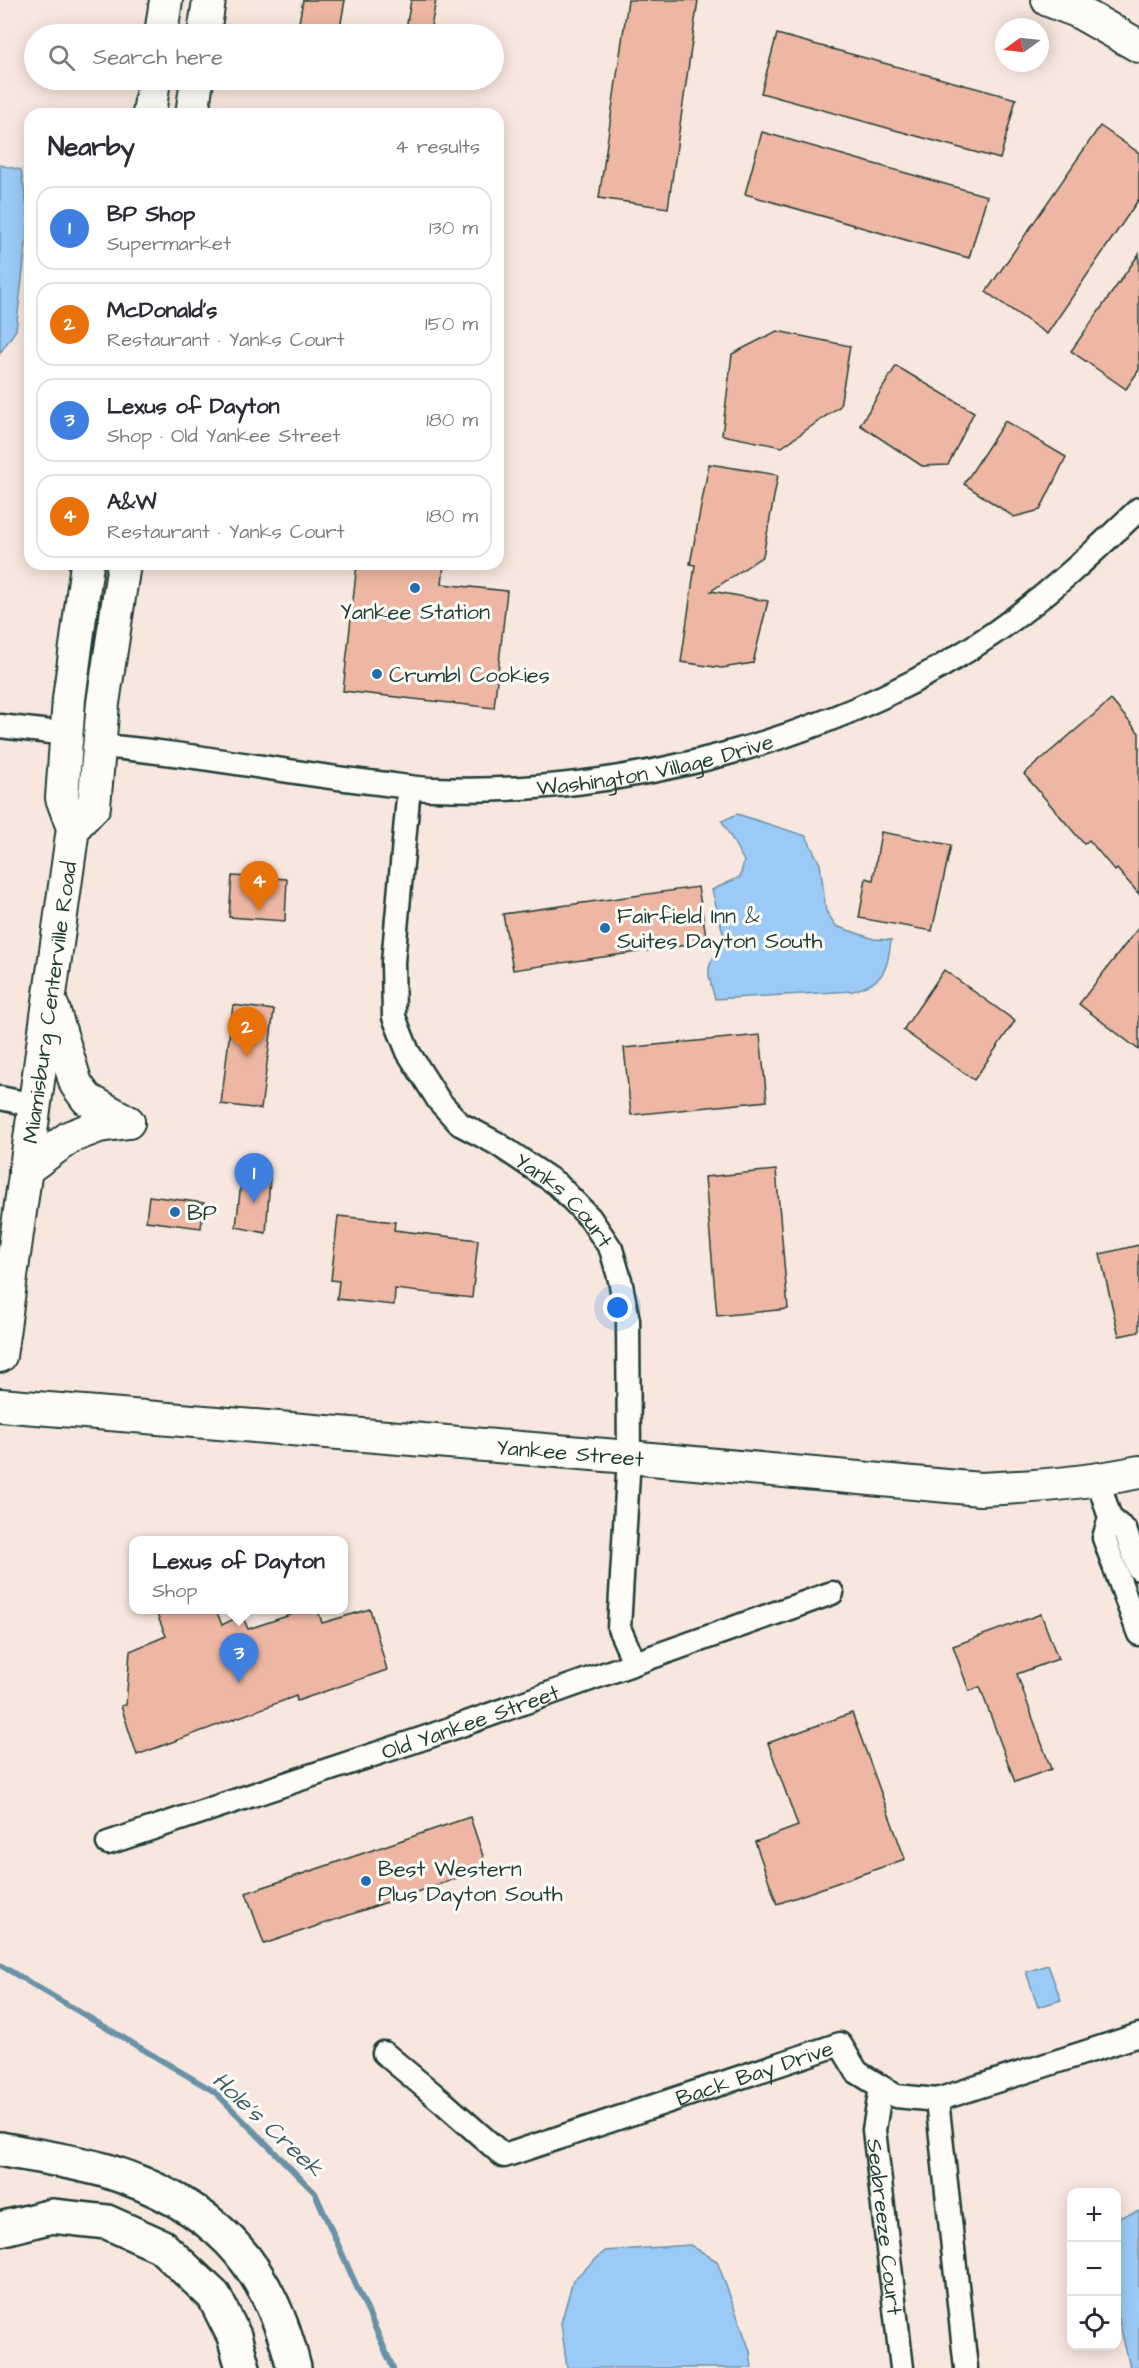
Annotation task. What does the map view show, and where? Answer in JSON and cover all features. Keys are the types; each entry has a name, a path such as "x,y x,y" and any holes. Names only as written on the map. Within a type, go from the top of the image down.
{"highway":[{"path":"0,2149 105,2171 172,2196 205,2217 245,2257 260,2281 277,2314 294,2368"},
{"path":"0,2229 52,2216 96,2220 107,2222 161,2246 214,2296 234,2336 243,2368"}],"main road":[{"path":"162,24 166,0"},
{"path":"205,24 209,0"},
{"path":"1048,0 1077,11 1139,46"},
{"path":"150,108 153,90"},
{"path":"193,108 196,90"},
{"name":"Miamisburg Centerville Road","path":"77,824 62,798 74,666 86,570"},
{"name":"Miamisburg Centerville Road","path":"0,1356 48,998 77,824 94,806 103,703 123,570"},
{"path":"74,666 87,691 89,701 86,723 90,741 100,747"},
{"path":"25,1170 70,1137 99,1126 128,1122 87,1099 76,1084 56,1014 48,998"},
{"name":"Yankee Street","path":"0,1405 629,1456 980,1489 1030,1487 1098,1480 1139,1472"}],"street":[{"name":"Washington Village Drive","path":"100,747 137,749 339,779 433,789 510,788 574,783 638,774 702,760 764,742 825,720 933,670 993,634 1038,601 1074,571 1139,509"},
{"path":"0,726 67,734"},
{"name":"Yanks Court","path":"409,787 393,962 394,1017 408,1052 421,1075 460,1124 496,1143 557,1184 591,1218 611,1249 620,1280 628,1320 629,1456 620,1628 634,1662"},
{"path":"0,1098 34,1105"},
{"path":"1098,1480 1110,1518 1125,1530 1139,1569"},
{"path":"1110,1518 1104,1538 1139,1634"},
{"name":"Old Yankee Street","path":"108,1843 430,1736 832,1593"},
{"name":"Back Bay Drive","path":"384,2053 504,2156 840,2044 857,2072 880,2087 896,2096 936,2100 1139,2035"},
{"name":"Seabreeze Court","path":"880,2087 874,2130 902,2368"},
{"path":"936,2100 966,2368"}],"water":[{"path":"0,165 21,170 24,188 24,262 16,330 0,353"},
{"path":"737,814 806,836 820,864 826,911 836,926 874,939 891,940 886,967 878,979 853,991 715,999 709,968 725,941 712,890 740,877 744,861 722,821"},
{"path":"1048,1965 1061,2000 1038,2007 1026,1972"},
{"path":"1139,2211 1139,2368 1130,2368 1121,2329 1121,2217"},
{"path":"690,2245 717,2261 750,2351 752,2368 567,2368 561,2323 573,2280 605,2251"}],"building":[{"path":"303,0 345,0 341,24 299,24"},
{"path":"411,0 436,0 432,24 407,24"},
{"path":"628,0 698,0 668,208 599,198"},
{"path":"777,34 1016,99 1000,159 761,93"},
{"path":"1100,126 1139,153 1139,199 1047,334 986,292"},
{"path":"762,132 987,196 969,258 745,194"},
{"path":"1139,254 1139,370 1126,389 1071,351"},
{"path":"777,331 850,346 840,406 782,447 722,435 732,354"},
{"path":"896,366 974,412 948,465 922,466 860,425"},
{"path":"1005,421 1066,457 1040,510 1014,517 964,484"},
{"path":"709,464 778,475 763,556 711,591 768,601 753,663 722,668 681,662 695,565 690,564"},
{"path":"356,570 443,570 442,584 507,591 494,708 343,691"},
{"path":"1111,700 1139,733 1139,894 1117,869 1115,871 1089,840 1084,844 1024,774"},
{"path":"881,832 951,845 932,931 859,918 866,878 873,880"},
{"path":"232,876 287,879 285,921 229,917"},
{"name":"Fairfield Inn & Suites Dayton South","path":"698,887 707,942 513,970 503,914"},
{"path":"1139,927 1139,1050 1079,1004"},
{"path":"944,970 1015,1021 974,1080 903,1030"},
{"path":"233,1005 274,1010 261,1109 221,1104"},
{"path":"760,1035 767,1101 631,1115 624,1048"},
{"path":"776,1170 788,1309 717,1316 705,1177"},
{"path":"242,1174 270,1178 266,1233 236,1227"},
{"name":"BP","path":"149,1196 204,1203 201,1228 146,1221"},
{"path":"338,1216 395,1222 394,1230 478,1240 472,1298 395,1289 394,1305 337,1299 339,1281 331,1280"},
{"path":"1139,1245 1139,1332 1119,1336 1100,1254"},
{"path":"370,1609 387,1670 297,1701 296,1696 137,1755 121,1706 126,1705 130,1651 166,1636 157,1614 218,1614 222,1625 242,1615 248,1629 293,1614 319,1614 322,1623"},
{"path":"1041,1614 1058,1659 1017,1674 1051,1769 1015,1782 980,1687 969,1691 953,1646"},
{"path":"852,1713 905,1859 777,1904 755,1842 798,1826 768,1743"},
{"name":"Best Western Plus Dayton South","path":"470,1817 487,1868 264,1944 246,1893"}],"waterway":[{"name":"Hole's Creek","path":"0,1965 215,2092 315,2193 393,2368"}],"place":[{"name":"Yankee Station","path":"415,588"},
{"name":"Crumbl Cookies","path":"377,674"},
{"name":"A&W","path":"259,911"},
{"name":"Fairfield Inn & Suites Dayton South","path":"605,928"},
{"name":"McDonald's","path":"247,1057"},
{"name":"BP Shop","path":"254,1203"},
{"name":"BP","path":"175,1212"},
{"name":"Lexus of Dayton","path":"239,1683"},
{"name":"Best Western Plus Dayton South","path":"366,1881"}]}
